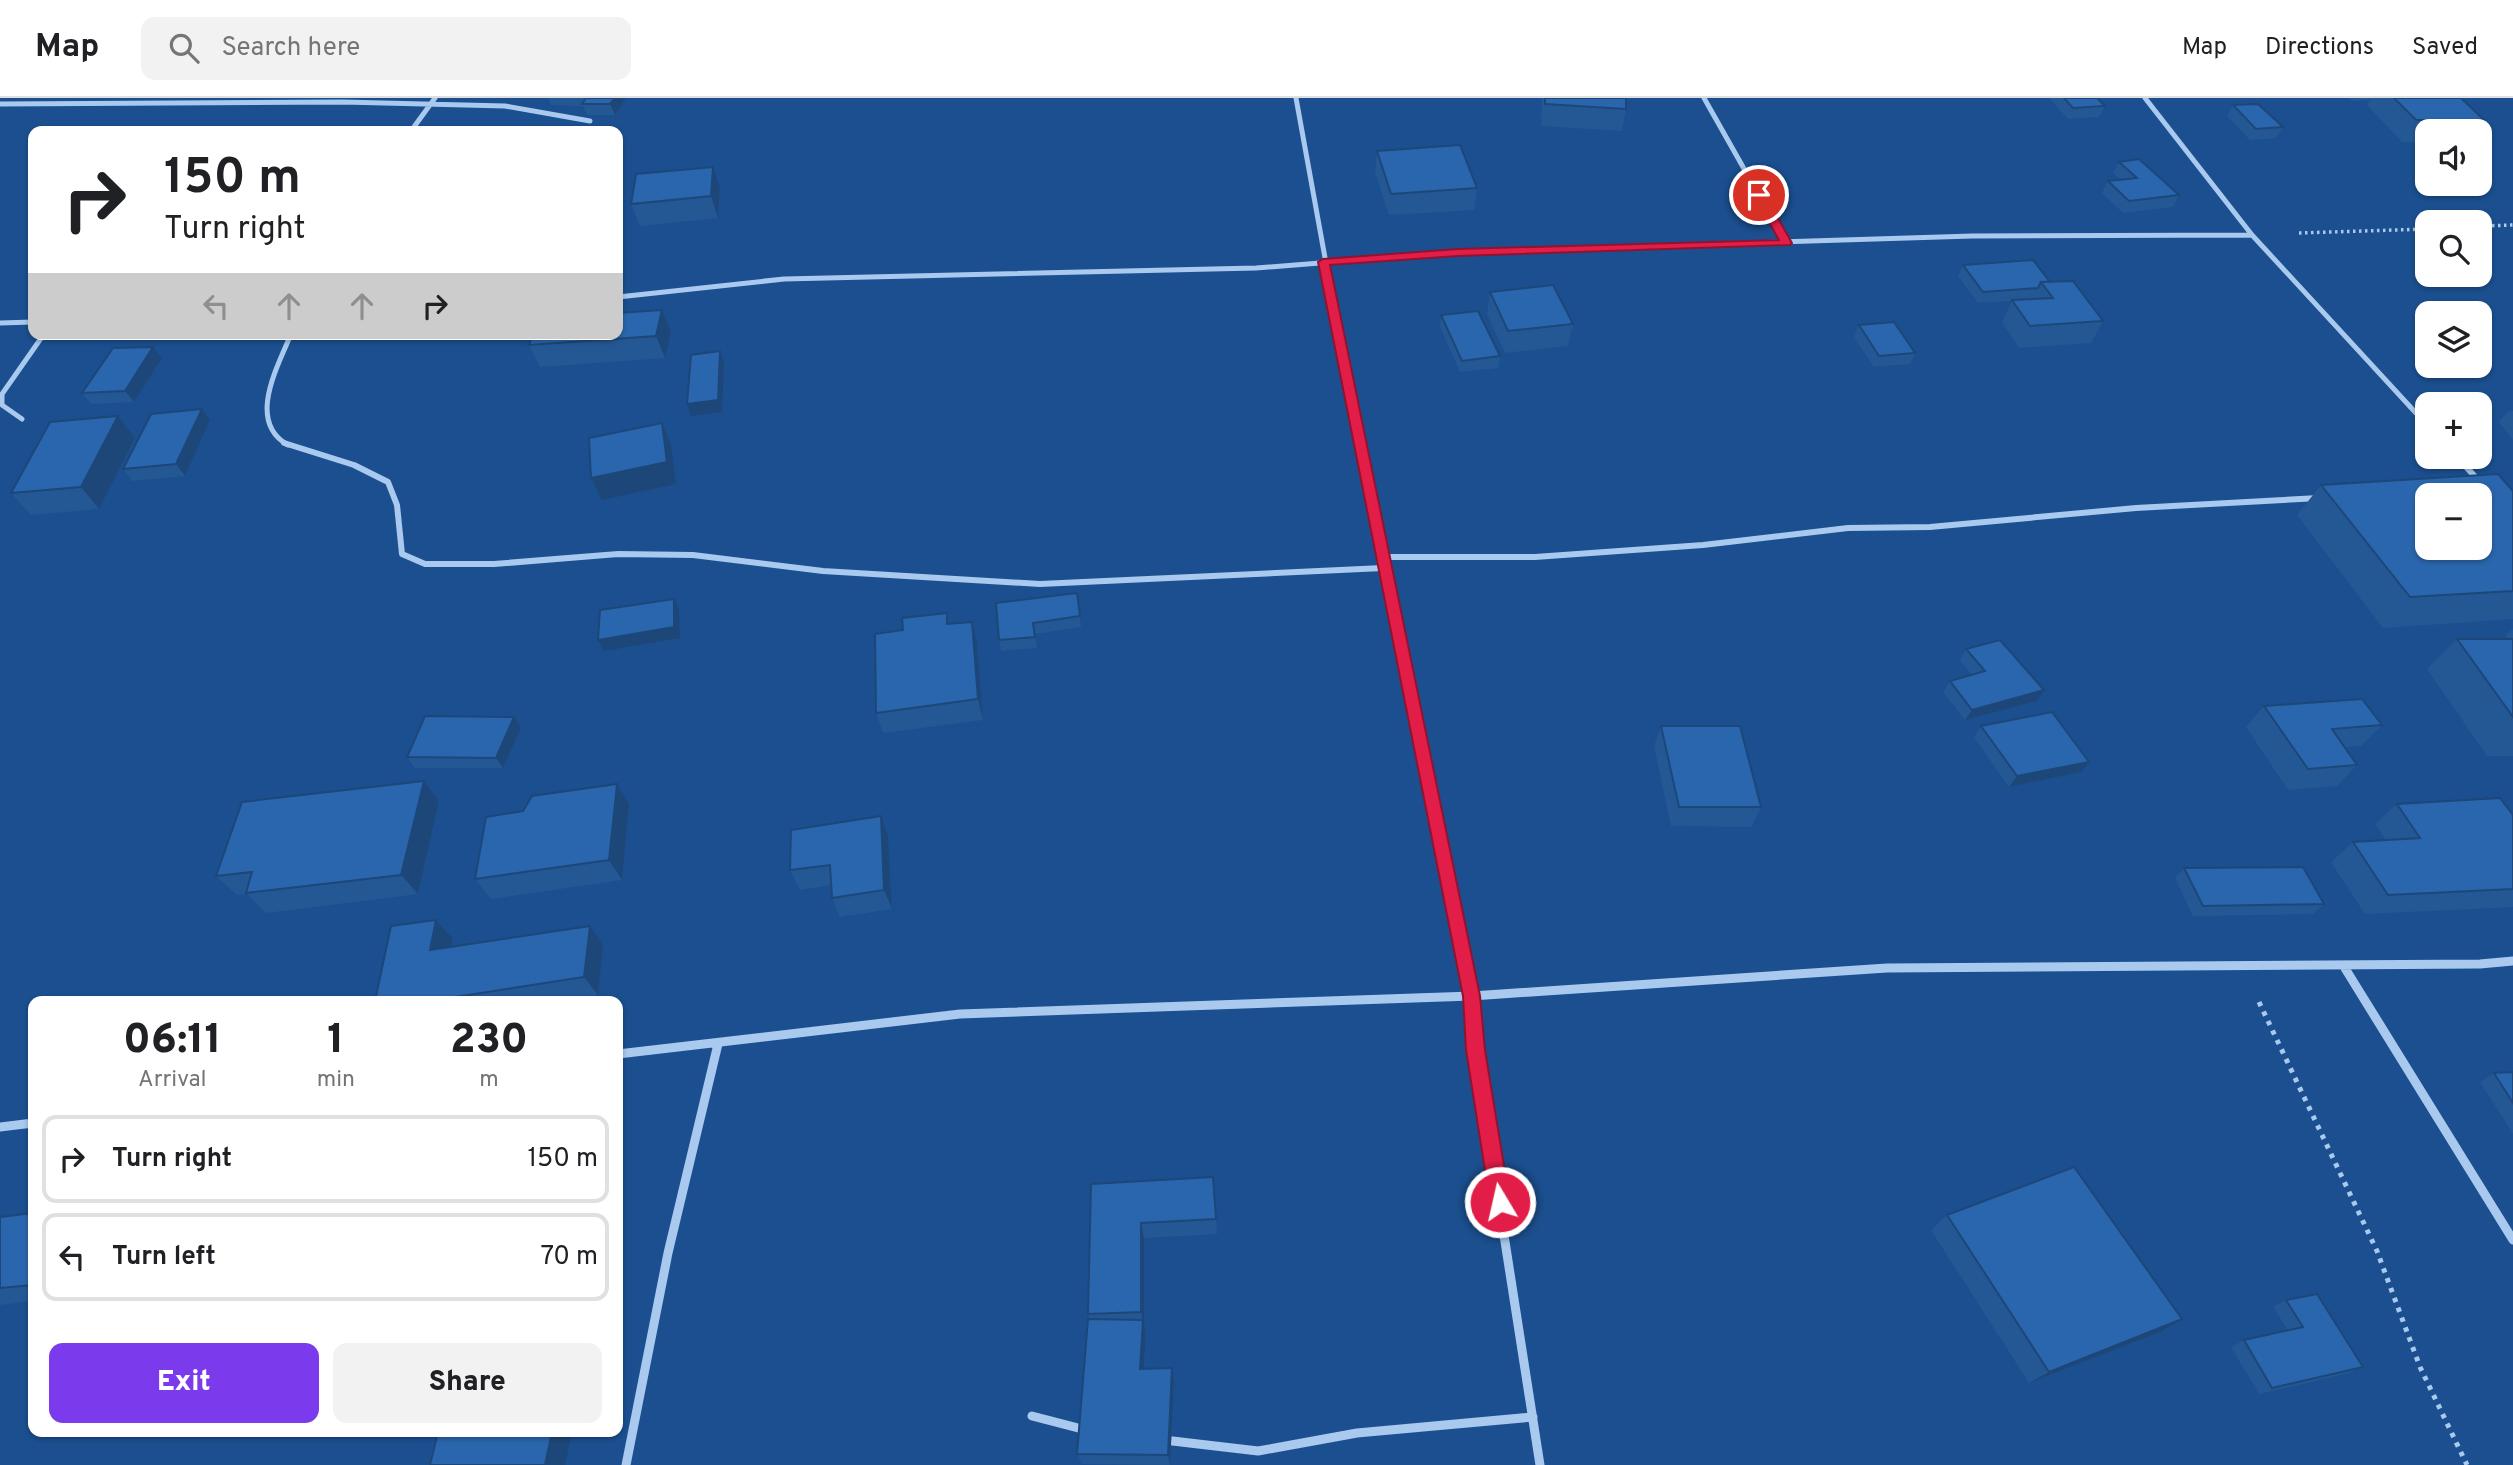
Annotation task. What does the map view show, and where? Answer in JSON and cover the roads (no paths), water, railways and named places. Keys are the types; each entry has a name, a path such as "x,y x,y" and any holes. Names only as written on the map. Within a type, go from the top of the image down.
{"street":[{"path":"415,126 435,98"},
{"path":"1296,98 1323,262 1472,996 1475,1050 1540,1465"},
{"path":"1704,98 1786,243"},
{"path":"2145,98 2252,235 2415,412"},
{"path":"0,104 99,101 431,104 517,107 590,121"},
{"path":"623,296 784,279 1256,268 1458,252 1972,236 2252,235"},
{"path":"0,323 28,322"},
{"path":"22,419 2,405 2,394 40,340"},
{"path":"289,340 269,390 267,426 277,439 290,447 330,455 388,482 397,502 397,535 402,554 425,564 494,564 618,554 693,555 823,571 1040,584 1383,568"},
{"path":"2468,469 2480,482"},
{"path":"2474,483 2480,482"},
{"path":"1381,557 1535,557 1703,545 1848,528 1930,527 2136,508 2328,497"},
{"path":"623,1054 960,1014 1472,996 1887,968 2480,964 2513,961"},
{"path":"2343,965 2513,1240"},
{"path":"626,1465 637,1396 684,1178 718,1044"},
{"path":"0,1127 28,1124"},
{"path":"1032,1416 1091,1431"},
{"path":"1156,1439 1258,1451 1357,1433 1533,1418"}]}
